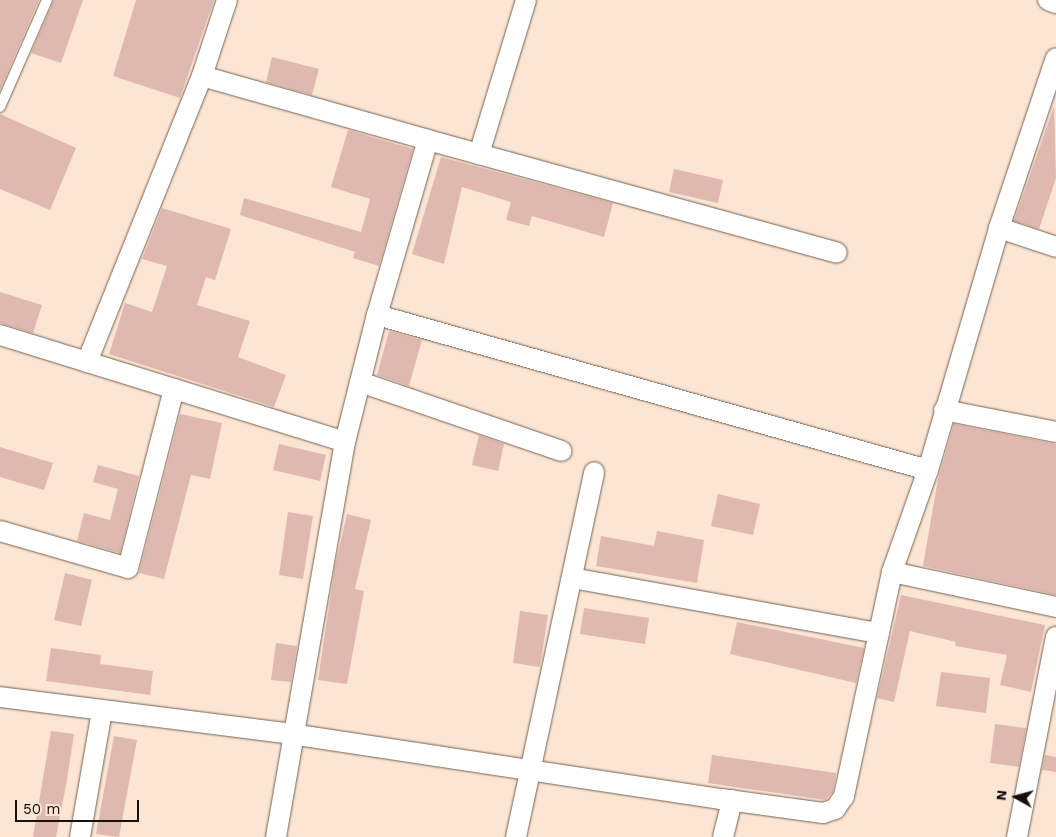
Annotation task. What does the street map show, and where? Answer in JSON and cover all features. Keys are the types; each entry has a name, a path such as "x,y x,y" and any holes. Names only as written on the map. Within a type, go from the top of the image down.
{"street":[{"path":"87,362 202,76 227,0"},
{"path":"479,154 526,0"},
{"path":"1048,0 1056,3"},
{"path":"0,697 291,734 823,813 835,809 844,796 892,572 928,470 944,410 999,228 1056,58"},
{"path":"202,76 837,253"},
{"path":"276,837 291,734 345,442 377,315 428,140"},
{"path":"999,228 1056,247"},
{"path":"377,315 928,470"},
{"path":"0,335 345,442"},
{"path":"360,382 561,451"},
{"path":"0,531 128,568 174,389"},
{"path":"944,410 1056,432"},
{"path":"516,837 594,472"},
{"path":"892,572 1056,607"},
{"path":"572,578 879,633"},
{"path":"1017,837 1056,637"},
{"path":"80,837 102,711"},
{"path":"723,837 732,800"}],"lane":[{"path":"0,107 47,0"}],"building":[{"path":"0,0 39,0 0,90"},
{"path":"54,0 83,0 61,63 31,53"},
{"path":"136,0 214,0 180,98 113,76"},
{"path":"272,57 319,69 312,95 266,82"},
{"path":"1054,106 1056,178 1039,229 1014,221"},
{"path":"0,114 76,148 50,210 0,189"},
{"path":"348,130 413,149 379,266 353,258 355,252 240,215 244,198 361,232 370,199 331,187"},
{"path":"441,157 613,203 604,237 532,216 529,226 506,220 511,202 462,187 444,264 412,254"},
{"path":"674,169 723,180 718,203 669,192"},
{"path":"162,208 231,229 215,280 206,277 197,305 250,321 238,357 286,375 274,407 109,354 125,303 152,312 167,266 142,259"},
{"path":"0,292 42,305 33,333 0,323"},
{"path":"389,331 422,340 409,386 377,375"},
{"path":"180,414 222,423 210,479 191,475 164,579 139,573"},
{"path":"954,424 1056,444 1056,595 923,566 938,479"},
{"path":"479,435 504,444 498,471 472,465"},
{"path":"279,444 326,455 320,481 273,470"},
{"path":"0,447 53,463 44,490 0,477"},
{"path":"98,465 139,476 120,553 77,541 84,513 110,520 118,489 93,482"},
{"path":"718,494 760,504 753,535 711,526"},
{"path":"288,512 313,516 303,579 279,575"},
{"path":"347,514 371,520 355,589 364,591 347,684 318,680 335,566"},
{"path":"657,531 704,540 697,583 596,566 601,536 654,546"},
{"path":"65,573 92,580 81,626 54,620"},
{"path":"901,595 1045,625 1031,692 1000,685 1007,655 955,646 956,642 910,631 894,702 877,698"},
{"path":"584,608 649,618 645,644 580,634"},
{"path":"520,611 548,615 540,667 513,663"},
{"path":"737,622 864,648 856,683 730,654"},
{"path":"276,643 297,646 291,682 271,680"},
{"path":"51,648 101,655 100,664 153,671 150,695 46,681"},
{"path":"941,672 990,678 986,713 936,706"},
{"path":"995,724 1026,728 1019,767 990,763"},
{"path":"51,731 74,734 67,780 56,837 33,837"},
{"path":"114,736 137,740 119,837 96,834"},
{"path":"712,755 836,773 833,792 825,800 708,783"},
{"path":"1045,755 1056,757 1056,772 1042,770"}]}
